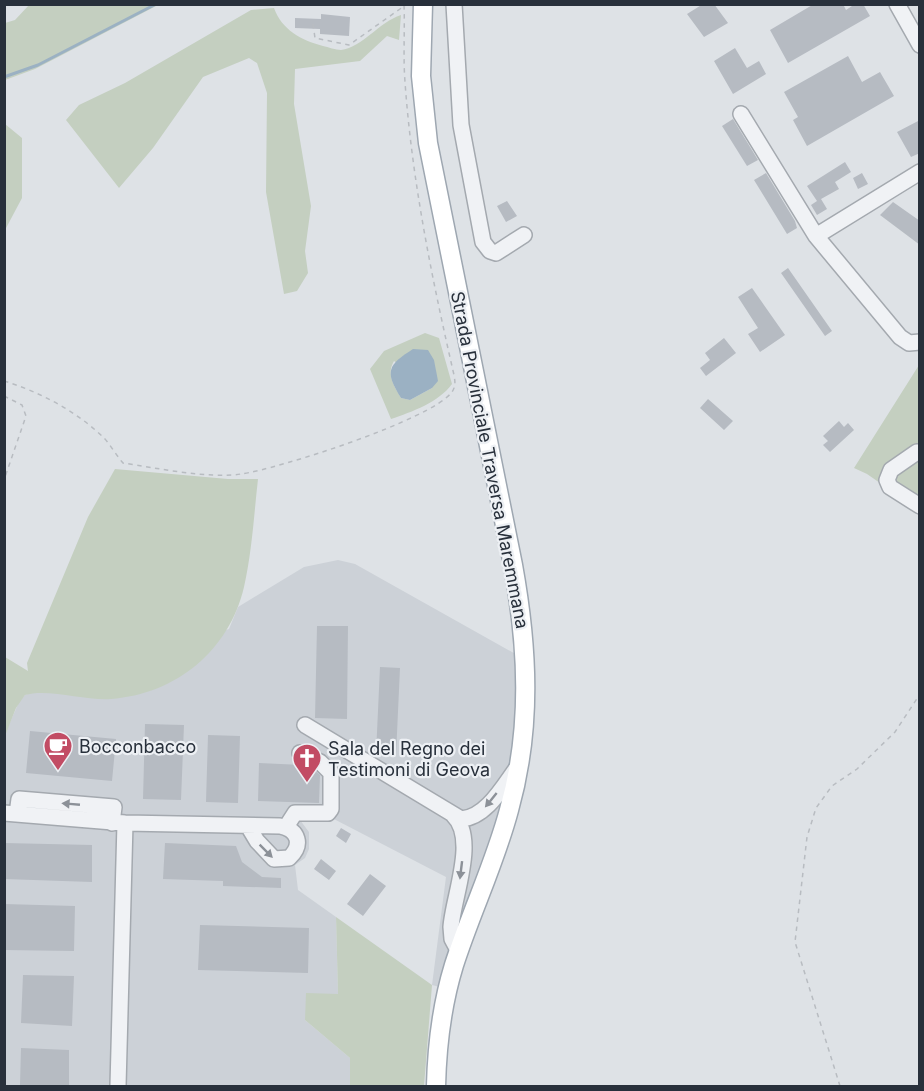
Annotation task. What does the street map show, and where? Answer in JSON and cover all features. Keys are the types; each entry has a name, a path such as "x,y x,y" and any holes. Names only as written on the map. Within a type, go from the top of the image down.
{"main road":[{"name":"Strada Provinciale Traversa Maremmana","path":"423,4 422,76 428,143 502,504 524,628 526,697 519,764 506,820 459,952 443,1012 436,1086"}],"street":[{"path":"454,4 461,125 483,242 490,251 496,253 524,235"},
{"path":"897,4 920,45"},
{"path":"741,114 816,236 900,337 909,343 920,342"},
{"path":"816,236 920,172"},
{"path":"917,452 891,470 887,480 890,488 920,506"},
{"path":"305,725 453,815 468,818 484,809 519,764"},
{"path":"286,827 291,817 298,812 328,813 331,809 331,773 320,762 300,753"},
{"path":"11,814 119,823 248,826 286,827 297,836 299,843 292,856 282,860 274,859 266,852 248,826"},
{"path":"453,815 460,824 464,839 452,927 452,939 459,952"},
{"path":"118,1086 119,823"}],"path":[{"path":"312,24 315,38 349,45 405,6"},
{"path":"4,381 47,399 81,418 105,438 123,463 182,471 239,475 337,447 412,417 451,394 456,385 429,260 414,164 405,81 405,6"},
{"path":"4,396 22,405 26,416 4,480"},
{"path":"840,1086 795,942 807,837 816,808 832,786 857,769 895,732 920,694"}],"shaded area":[{"path":"338,560 355,564 519,656 517,725 507,794 440,987 432,985 446,877 330,817 300,820 309,832 309,849 305,858 295,865 298,890 336,917 338,994 305,1020 350,1058 350,1086 5,1086 4,736 19,702 25,695 229,629 238,607 304,567"}],"green space":[{"path":"29,5 158,5 35,69 5,80 5,23 15,20"},
{"path":"274,8 277,16 293,33 315,44 341,50 357,44 385,23 401,15 399,40 387,36 360,61 295,69 294,104 311,206 305,251 308,273 297,291 284,294 266,192 267,93 257,63 249,58 203,77 153,148 119,188 66,120 79,105 125,83 251,10"},
{"path":"5,124 22,138 22,198 5,230"},
{"path":"425,333 439,338 452,384 433,401 391,419 370,369 384,351","holes":["394,361 432,388 410,400 401,398 391,375"]},
{"path":"919,365 919,510 867,474 854,468"},
{"path":"115,469 228,479 258,479 249,560 237,610 226,631 212,649 178,678 135,695 111,699 45,693 25,695 16,708 5,736 5,657 28,671 27,663 88,517"},
{"path":"336,917 432,985 424,1086 350,1086 350,1058 305,1020 306,993 338,994"}],"water":[{"path":"413,349 428,350 434,360 438,381 432,388 410,400 401,398 392,381 391,369 398,360"}],"building":[{"path":"703,4 714,4 728,23 704,37 687,14"},
{"path":"814,4 843,4 846,10 855,4 863,4 870,16 788,63 770,30"},
{"path":"321,14 350,17 349,36 320,34 320,29 295,28 295,18 321,19"},
{"path":"735,48 747,68 759,61 766,74 733,94 714,61"},
{"path":"848,56 862,82 880,72 894,96 807,146 793,120 798,117 784,92"},
{"path":"733,119 758,160 747,166 722,126"},
{"path":"920,120 920,153 911,157 897,132"},
{"path":"845,162 851,172 835,182 839,189 821,199 827,209 817,215 811,205 817,201 807,186"},
{"path":"766,173 795,221 797,228 787,234 754,180"},
{"path":"862,173 868,184 858,189 853,178"},
{"path":"507,201 517,216 506,222 497,206"},
{"path":"893,202 920,221 920,245 880,215"},
{"path":"788,268 832,331 825,336 781,273"},
{"path":"752,288 785,335 760,352 748,334 758,328 738,297"},
{"path":"724,338 736,353 706,376 700,368 710,360 705,353"},
{"path":"708,399 733,421 724,430 700,408"},
{"path":"839,421 844,427 848,423 854,430 830,452 823,445 828,441 823,436"},
{"path":"317,626 348,626 347,719 315,718"},
{"path":"380,667 400,668 396,755 376,754"},
{"path":"145,724 184,725 181,800 143,799"},
{"path":"30,731 116,739 112,781 26,773"},
{"path":"208,735 240,736 238,803 206,802"},
{"path":"259,763 302,765 314,770 320,775 319,803 258,801"},
{"path":"341,828 351,834 346,843 336,836"},
{"path":"4,843 92,845 92,882 4,879"},
{"path":"165,843 236,846 242,862 262,877 281,878 281,888 223,886 223,881 163,879"},
{"path":"321,859 336,871 329,880 314,869"},
{"path":"370,874 386,886 363,916 347,904"},
{"path":"4,904 75,906 74,951 4,950"},
{"path":"200,925 309,928 308,973 198,970"},
{"path":"23,975 74,976 72,1026 21,1023"},
{"path":"21,1048 69,1050 69,1086 20,1085"}],"waterway":[{"path":"4,77 38,65 156,4"}],"place":[{"name":"Bocconbacco","path":"58,772"},
{"name":"Sala del Regno dei Testimoni di Geova","path":"307,784"}]}
